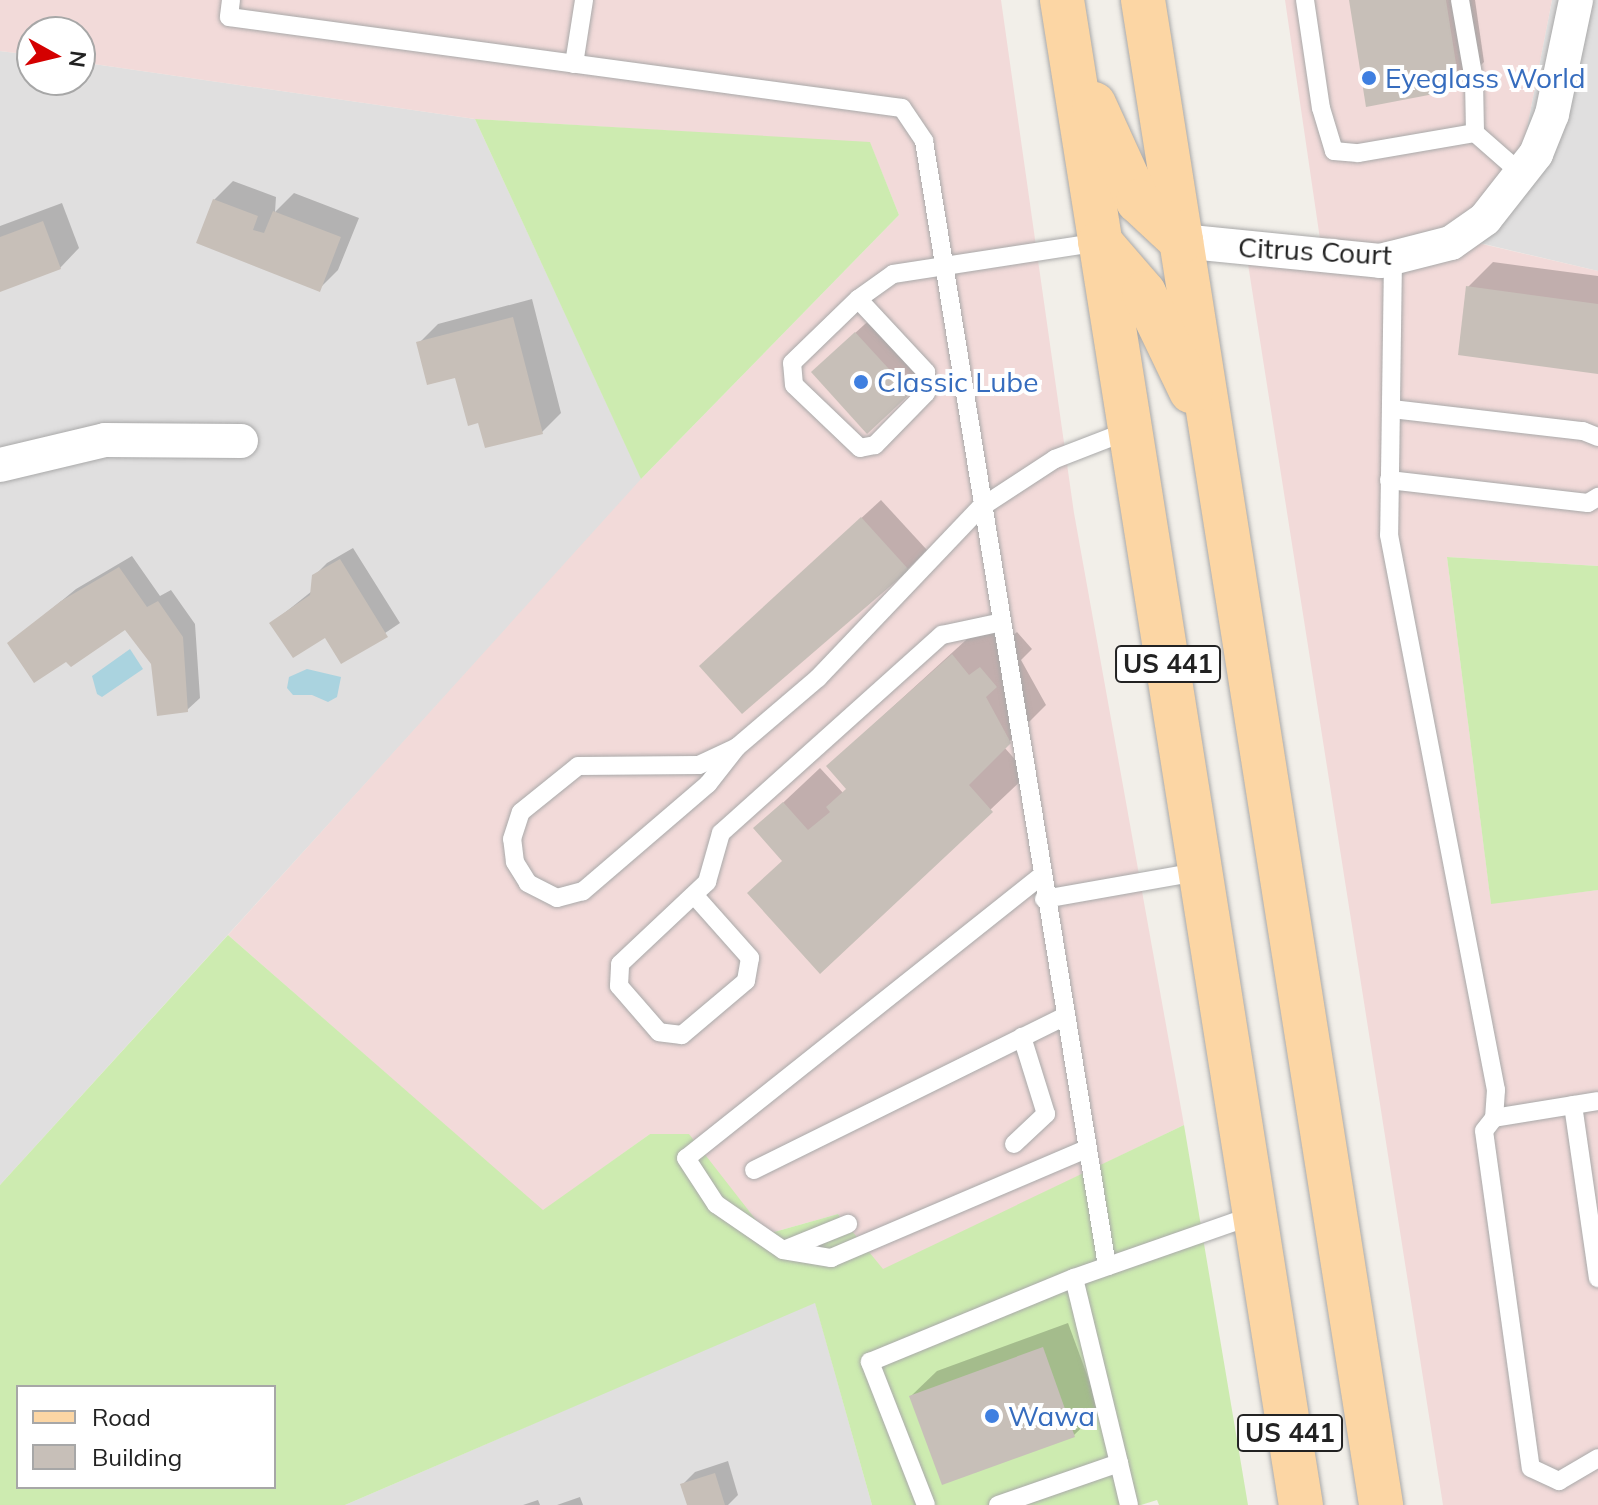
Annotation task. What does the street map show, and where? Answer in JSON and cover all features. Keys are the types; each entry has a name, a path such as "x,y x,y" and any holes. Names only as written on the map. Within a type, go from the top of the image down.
{"main road":[{"name":"US 441","path":"1062,0 1301,1505"},
{"name":"US 441","path":"1143,0 1381,1505"},
{"path":"1070,51 1138,201 1181,241"},
{"path":"1100,242 1144,293 1212,437"}],"street":[{"name":"Citrus Court","path":"1181,241 1393,259 1451,243 1485,219 1523,175 1552,114 1576,0"},
{"path":"0,465 105,440 241,441"}],"lane":[{"path":"231,0 229,17 902,108 924,141 980,508 1002,622 1063,1017 1107,1266"},
{"path":"574,64 584,0"},
{"path":"1305,0 1321,108 1334,151 1358,153 1475,133"},
{"path":"1460,0 1474,80 1475,133 1523,175"},
{"path":"858,299 926,372 926,393 875,445 860,448 794,385 792,363 858,299 893,274 1100,242"},
{"path":"1393,259 1389,535 1496,1090 1494,1118 1484,1131 1531,1468 1559,1481 1598,1458"},
{"path":"1392,409 1583,431 1598,437"},
{"path":"737,747 699,765 578,766 521,812 512,839 515,862 528,883 557,898 583,891 708,784 737,747 828,668 980,508 1055,459 1130,430"},
{"path":"1389,480 1588,503 1598,497"},
{"path":"695,896 750,958 746,981 682,1035 659,1032 619,986 620,964 707,882 721,833 788,769 942,635 1002,622"},
{"path":"1044,899 1202,871"},
{"path":"1041,876 686,1158 716,1204 783,1250 831,1258 1086,1149"},
{"path":"754,1170 1063,1017"},
{"path":"1014,1144 1046,1114 1022,1037"},
{"path":"1494,1118 1598,1101"},
{"path":"1573,1105 1598,1278"},
{"path":"926,1505 870,1362 1074,1278 1256,1214"},
{"path":"783,1250 848,1224"},
{"path":"1074,1278 1129,1505"},
{"path":"998,1505 1119,1463"}],"shaded area":[{"path":"0,0 1001,0 1074,513 1184,1125 883,1270 838,1214 767,1234 650,1134 543,1211 228,935 641,479 899,215 870,143 475,119 96,64 96,16 16,16 16,53 0,51"},
{"path":"1285,0 1552,0 1519,169 1444,235 1598,271 1598,566 1447,557 1491,903 1598,890 1598,1505 1443,1505 1245,245 1321,246"},
{"path":"1552,0 1598,0 1598,271 1442,234 1519,169"},
{"path":"0,51 16,53 16,96 96,96 96,64 475,119 642,480 0,1185"},
{"path":"815,1302 872,1505 345,1505 764,1324"}],"green space":[{"path":"475,119 870,142 899,215 641,479"},
{"path":"1447,557 1598,566 1598,890 1491,904"},
{"path":"228,935 543,1210 650,1134 689,1134 767,1234 838,1214 883,1269 1184,1125 1248,1505 1159,1505 1157,1500 1141,1505 872,1505 815,1303 345,1505 0,1505 0,1185"}],"water":[{"path":"130,649 143,669 102,697 97,694 92,676"},
{"path":"307,669 341,677 337,697 328,702 312,695 293,695 287,688 289,677"}],"building":[{"path":"1349,0 1446,0 1460,89 1366,107"},
{"path":"213,199 258,216 253,230 264,233 273,211 341,237 320,292 196,243"},
{"path":"43,221 61,269 0,292 0,237"},
{"path":"1466,286 1598,304 1598,374 1458,355"},
{"path":"513,317 543,434 485,448 478,423 468,426 455,378 427,385 416,342"},
{"name":"Classic Lube","path":"855,332 911,393 867,434 811,372"},
{"path":"861,517 909,570 742,714 699,666"},
{"path":"340,559 388,637 341,664 325,638 293,658 269,623 310,595 312,575"},
{"path":"119,567 147,607 158,601 183,637 188,712 157,716 151,664 125,630 71,667 66,662 34,683 7,643 61,601"},
{"path":"952,654 969,675 980,667 997,687 986,697 1011,743 969,785 993,812 820,974 747,893 782,861 753,828 783,802 808,830 830,812 826,807 846,789 826,766"},
{"name":"Wawa","path":"1043,1347 1075,1437 942,1485 909,1396"},
{"path":"715,1473 725,1505 687,1505 680,1484"}],"place":[{"name":"Eyeglass World","path":"1369,78"},
{"name":"Classic Lube","path":"861,382"},
{"name":"Wawa","path":"992,1416"}]}
